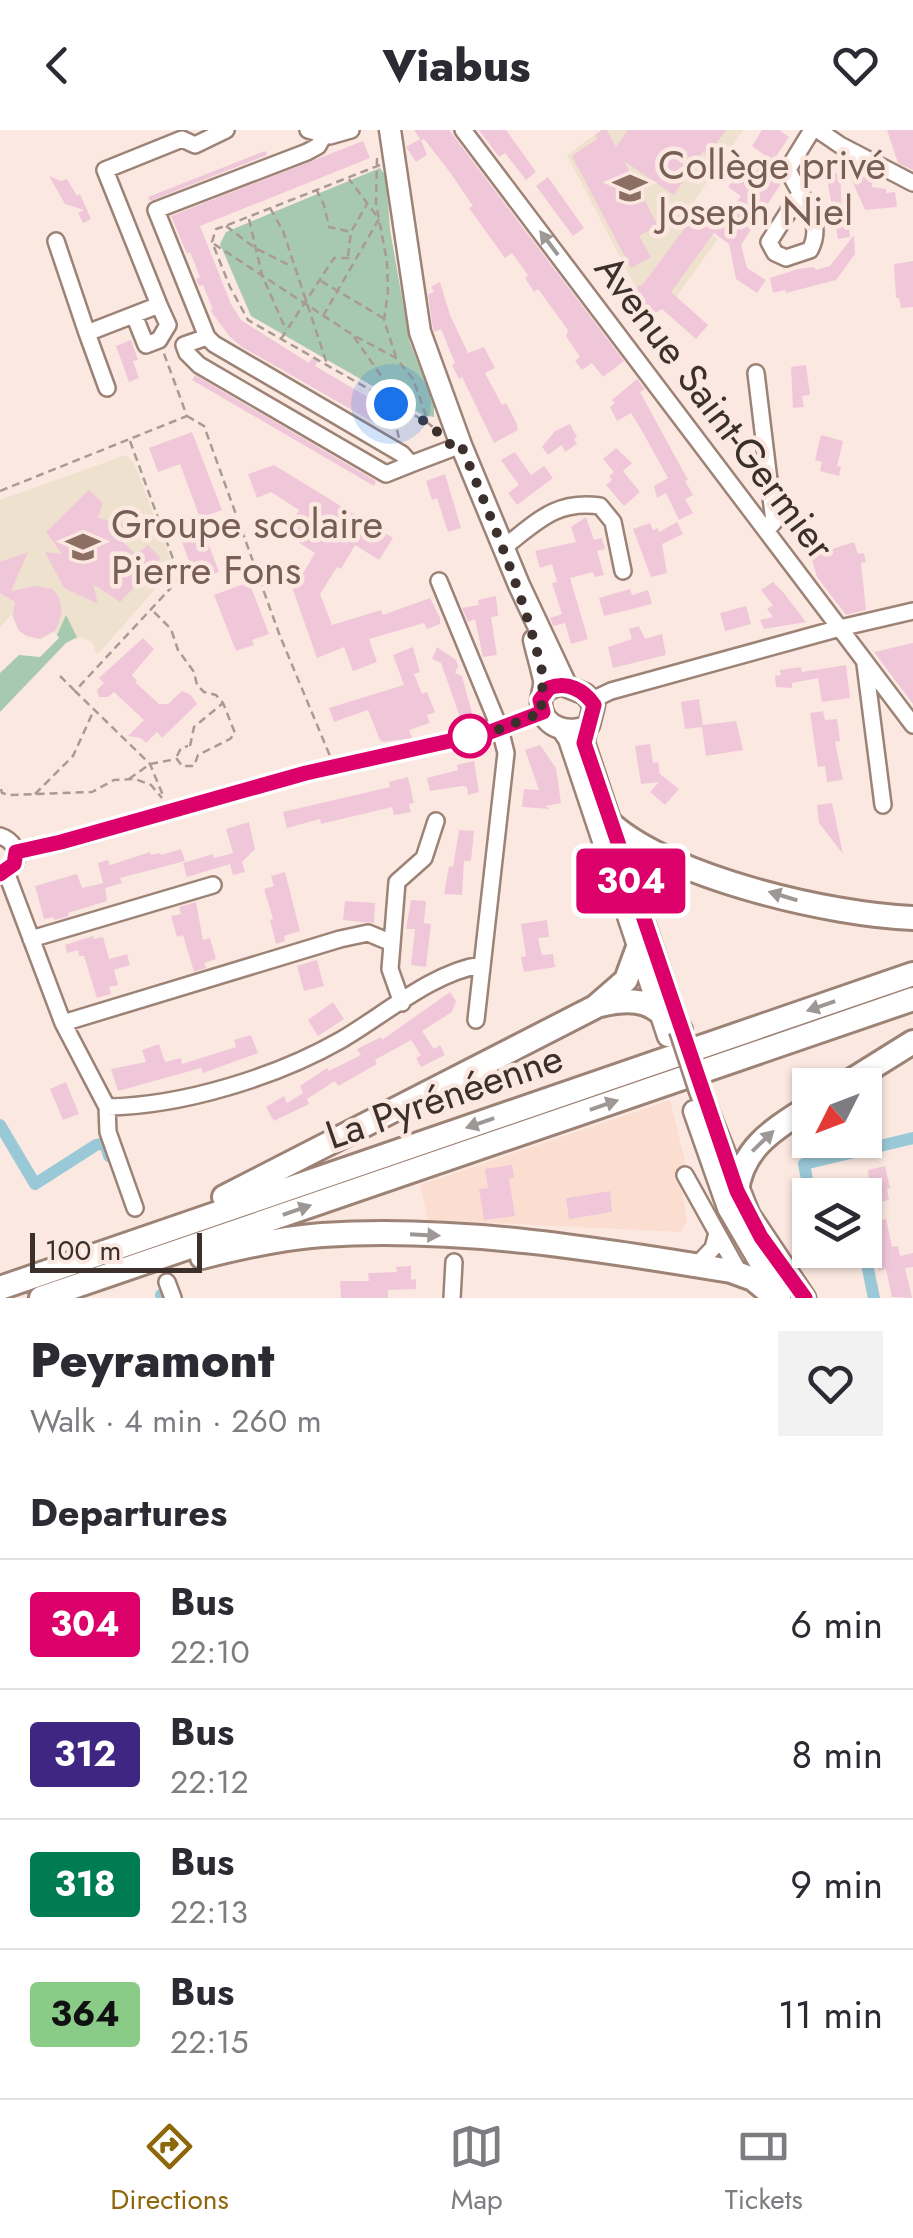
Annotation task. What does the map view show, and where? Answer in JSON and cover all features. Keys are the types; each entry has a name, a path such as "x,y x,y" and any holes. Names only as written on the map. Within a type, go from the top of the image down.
{"highway":[{"path":"611,824 662,858 699,871 812,905 913,918"},
{"path":"138,1240 149,1228 248,1187 595,1007 626,980 637,950"},
{"name":"La Pyrénéenne","path":"0,1288 913,974"},
{"name":"La Pyrénéenne","path":"41,1298 913,998"},
{"path":"595,1007 628,999 659,1008 674,1033"},
{"path":"871,1068 913,1042"},
{"path":"737,1191 742,1166 756,1146 792,1119"},
{"path":"105,1276 114,1282 190,1259 277,1240 371,1233 459,1236 697,1265 753,1279 778,1298"}],"main road":[{"path":"384,151 420,332 457,446 566,685"},
{"path":"519,585 547,719 569,739 659,1008"},
{"path":"544,702 554,686 566,685 592,700 594,713 586,727 584,743 728,1208 778,1298"},
{"path":"563,730 574,732 586,727"},
{"path":"694,1093 761,1237 805,1298"}],"street":[{"path":"134,315 146,345 168,326 106,170 182,139 194,145 226,130"},
{"path":"351,130 316,133 318,146 308,152 156,210 207,337 407,459"},
{"name":"Avenue Saint-Germier","path":"463,130 913,725"},
{"path":"798,195 788,169 815,130 913,183"},
{"path":"56,241 107,388"},
{"path":"87,333 160,305"},
{"path":"162,335 184,345 207,337"},
{"path":"184,345 199,365 386,474 407,459 457,446"},
{"path":"756,373 774,522 767,530"},
{"path":"504,548 554,510 578,503 600,506 613,522 623,571"},
{"path":"439,580 506,752 476,1020"},
{"path":"592,700 612,691 913,611"},
{"path":"864,660 883,805"},
{"path":"16,852 336,766 500,729 544,702"},
{"path":"402,1003 390,969 397,882 424,858 436,821"},
{"path":"0,836 12,842 16,852 14,864 3,873 62,1023 107,1107 108,1132 135,1208"},
{"path":"31,939 213,886"},
{"path":"62,1023 340,939 368,934 392,944"},
{"path":"107,1107 191,1095 254,1078 325,1049 456,969 481,965"},
{"path":"686,1176 740,1274"},
{"path":"697,1265 713,1248 717,1233"},
{"path":"452,1298 454,1262"}],"path":[{"path":"384,151 348,178 216,230 212,242 248,320 428,423 457,446"},
{"path":"384,151 379,219 388,292 384,318 396,358 413,379 428,423"},
{"path":"348,178 379,219"},
{"path":"316,189 329,228 350,232"},
{"path":"348,258 350,232 368,204"},
{"path":"270,208 283,230 327,366"},
{"path":"248,217 262,275 287,331"},
{"path":"323,316 379,219"},
{"path":"225,226 295,268"},
{"path":"212,242 353,336 396,358"},
{"path":"280,340 334,258 357,258"},
{"path":"320,281 384,318"},
{"path":"162,335 188,416 204,426 280,636 324,746 336,766"},
{"path":"353,336 384,380 407,459"},
{"path":"0,492 188,416"},
{"path":"75,691 178,582 180,572 130,441"},
{"path":"152,610 171,629 197,685 223,703 234,728 233,736 198,754"},
{"path":"2,789 5,795 92,792 114,780 129,779 151,786 166,803 150,764 60,676"},
{"path":"190,746 194,727 223,703"},
{"path":"34,795 73,756 94,710"},
{"path":"190,746 198,754"},
{"path":"177,759 182,748 190,746"},
{"path":"177,759 182,766 190,767 197,763 198,754"},
{"path":"129,779 150,764 177,759"}],"shaded area":[{"path":"601,130 743,130 686,213 718,239 673,301 651,317 567,155"},
{"name":"Groupe scolaire Pierre Fons","path":"126,455 134,463 174,568 97,655 92,642 82,637 66,643 54,632 40,639 27,636 17,628 12,614 0,627 0,500"},
{"path":"670,1100 685,1161 681,1181 687,1221 681,1232 428,1220 420,1185"}],"green space":[{"path":"380,168 386,176 390,230 410,343 434,404 434,417 423,415 251,316 220,244 226,232"},
{"path":"66,615 77,637 66,643 0,712 0,673 19,655 40,657 59,638"}],"building":[{"path":"414,130 449,130 624,361 603,377 592,363 582,370 575,361 580,357 566,336 568,330 538,289 534,292 525,278 528,275 512,253 505,258 424,139 421,140 427,155 416,162 406,147 420,139"},
{"path":"479,130 506,130 536,172 526,180 505,153 499,157"},
{"path":"607,130 616,147 628,130 726,130 708,155 703,151 674,195 624,161 658,226 639,236 651,257 631,268 572,156 597,139 595,135"},
{"path":"762,130 779,130 789,137 773,161 752,146"},
{"path":"887,130 913,130 913,170 898,163"},
{"path":"363,141 370,158 200,226 241,320 309,363 312,358 318,361 315,366 390,410 380,426 230,337 210,310 203,285 199,286 196,279 200,277 190,252 187,254 171,216"},
{"path":"265,151 267,155 150,201 148,197"},
{"path":"760,165 782,182 741,245 747,268 766,280 757,293 736,279 729,244 714,233 671,292 708,325 696,339 662,309 635,324 624,304 640,296 636,288 644,283 690,221 700,229 717,204 729,213 741,196 728,187 743,166 754,174"},
{"path":"847,169 873,175 872,187 895,192 897,207 865,210"},
{"path":"840,173 842,210 848,215 850,237 838,239 826,174"},
{"path":"49,176 67,179 77,196 80,194 91,219 83,223 78,213 84,210 65,204"},
{"path":"548,177 584,228 573,236 536,186"},
{"path":"854,235 855,254 836,280 773,293 770,278 798,269 830,266"},
{"path":"913,261 913,307 901,308 896,298 894,264"},
{"path":"440,282 468,353 484,347 495,368 485,373 516,422 518,430 494,443 462,377 459,379 452,365 455,363 441,329 433,329 428,294"},
{"path":"131,340 139,378 129,382 116,346"},
{"path":"806,365 810,395 802,396 804,407 793,408 791,367"},
{"path":"195,375 376,481 374,486 192,380"},
{"path":"637,379 693,495 685,499 693,513 679,520 666,493 657,498 654,486 668,478 642,431 631,413 617,421 610,407 615,403 612,400"},
{"path":"570,424 577,444 565,452 562,445 548,455 542,447 555,431"},
{"path":"192,432 222,510 200,518 180,464 158,472 149,448"},
{"path":"821,435 843,441 837,466 841,467 839,476 820,471 822,462 815,460"},
{"path":"616,448 632,463 623,471 640,492 624,506 606,485 614,472 603,459"},
{"path":"515,452 531,475 544,466 553,478 517,505 508,493 519,485 501,460"},
{"path":"274,465 393,538 379,560 355,545 341,569 337,567 320,594 332,625 381,610 383,615 430,598 440,624 427,629 424,623 369,639 377,662 353,671 344,647 317,658 293,590 315,553 284,533 299,510 271,492 257,498 248,474"},
{"path":"445,474 461,528 448,532 437,498 432,500 426,481"},
{"path":"89,490 103,503 98,518 125,524 129,536 123,542 136,554 148,545 160,557 120,602 93,584 98,604 64,588 45,552 62,554 46,532"},
{"path":"586,517 594,540 602,538 605,549 597,551 604,575 595,577 593,572 570,578 588,639 571,644 565,623 553,626 550,618 562,614 552,583 557,582 552,564 540,568 535,551 576,542 571,527"},
{"path":"677,522 683,534 662,544 667,573 651,577 633,529 650,523 659,532"},
{"path":"203,529 219,572 196,580 180,537"},
{"path":"854,542 866,562 861,563 866,610 846,615 817,577 811,556"},
{"path":"28,552 11,591 35,586 53,589 62,612 56,630 40,639 19,631 13,616 15,602 0,593 0,562"},
{"path":"249,582 269,634 236,651 214,595"},
{"path":"773,582 806,622 764,629 760,620 773,617 767,609 773,605 761,590"},
{"path":"630,589 632,595 648,590 652,604 604,616 599,598"},
{"path":"496,596 498,616 491,617 497,655 483,657 475,619 468,622 462,608"},
{"path":"746,606 751,624 725,631 720,613"},
{"path":"639,626 645,639 662,634 666,655 613,668 608,647 632,639 629,629"},
{"path":"143,638 154,649 132,675 135,682 159,704 168,704 182,691 197,704 162,738 157,732 146,743 128,736 144,720 114,692 99,697 97,690 104,683 99,678"},
{"path":"913,643 913,704 874,652"},
{"path":"413,647 420,672 414,674 435,712 427,715 430,723 409,730 412,738 384,742 368,710 334,722 329,708 404,685 393,655"},
{"path":"437,647 456,660 455,673 462,676 472,713 460,717 441,663 432,659"},
{"path":"846,665 850,698 822,702 818,678 792,683 792,688 776,687 775,676 781,675 780,670 801,667 802,672"},
{"path":"699,699 703,725 736,721 743,750 706,756 702,727 685,729 681,702"},
{"path":"823,711 825,720 837,719 840,741 835,742 843,780 827,782 825,766 818,767 810,713"},
{"path":"650,744 653,763 658,762 660,774 679,789 665,805 650,792 659,782 641,784 635,746"},
{"path":"540,745 556,768 561,803 545,806 551,809 522,807 524,789 539,790 525,750"},
{"path":"474,761 479,792 468,795 467,787 462,786 430,791 427,778 458,770 457,765"},
{"path":"408,777 414,803 409,804 411,812 394,815 392,807 287,828 283,812 390,787 389,782"},
{"path":"832,803 843,854 819,823 817,805"},
{"path":"249,822 255,849 242,862 245,872 233,875 230,864 187,877 183,863 233,853 226,829"},
{"path":"459,830 474,831 471,861 464,861 462,895 444,894 449,866 453,867"},
{"path":"181,849 185,861 120,878 122,883 105,888 107,901 55,920 44,919 35,886 77,874 82,888 103,883 98,863 108,860 110,865 150,852 161,855"},
{"path":"285,872 300,931 284,936 285,941 276,944 264,889 274,886 271,876"},
{"path":"411,900 426,901 424,923 431,924 426,967 411,965 415,929 406,929"},
{"path":"345,901 375,903 374,923 343,920"},
{"path":"196,902 203,940 210,938 216,959 194,972 183,935 177,937 171,916 181,914 179,907"},
{"path":"547,920 549,937 538,938 542,955 553,954 555,967 524,972 521,924"},
{"path":"93,936 103,937 109,959 127,954 130,965 114,970 118,985 109,987 111,994 97,998 84,956 79,956 78,950 67,953 65,945"},
{"path":"317,960 324,986 304,991 297,966"},
{"path":"450,992 456,1001 452,1012 422,1031 434,1049 440,1045 445,1055 421,1067 416,1058 421,1055 411,1040 338,1086 335,1081 307,1099 309,1104 274,1121 266,1107 284,1096 287,1103 303,1093 300,1086 327,1068 329,1071 361,1055 357,1049 381,1037 382,1040"},
{"path":"333,1002 344,1019 318,1036 308,1020"},
{"path":"251,1035 258,1053 203,1073 201,1068 118,1091 111,1069 146,1062 142,1050 159,1044 165,1062 181,1058 182,1064 236,1047 234,1040"},
{"path":"66,1082 79,1114 63,1120 50,1089"},
{"path":"512,1165 514,1178 509,1178 515,1216 484,1220 479,1189 488,1188 485,1169"},
{"path":"885,1166 889,1200 882,1202 882,1178 869,1178 868,1170"},
{"path":"610,1191 612,1212 569,1219 566,1198"},
{"path":"886,1219 892,1247 898,1246 900,1256 913,1253 913,1267 905,1268 912,1298 892,1297 886,1269 879,1271 882,1220"},
{"path":"411,1266 416,1289 388,1290 388,1298 341,1298 340,1281 369,1281 368,1273 397,1272 396,1267"}],"waterway":[{"path":"0,1125 35,1184 96,1145 105,1143 109,1156"},
{"path":"807,1178 804,1164 913,1138"},
{"path":"868,1268 874,1298"}],"bus line":[{"name":"304","path":"0,874 11,869 16,852 31,847 306,773 500,729 543,712 540,700 549,688 560,684 575,688 594,705 584,743 737,1191 761,1237 805,1298"}],"place":[{"name":"Collège privé Joseph Niel","path":"630,188"},
{"name":"Groupe scolaire Pierre Fons","path":"83,547"}],"route":[{"path":"391,404 428,423 454,448 461,445 519,585 541,668 543,712 470,736"}]}
